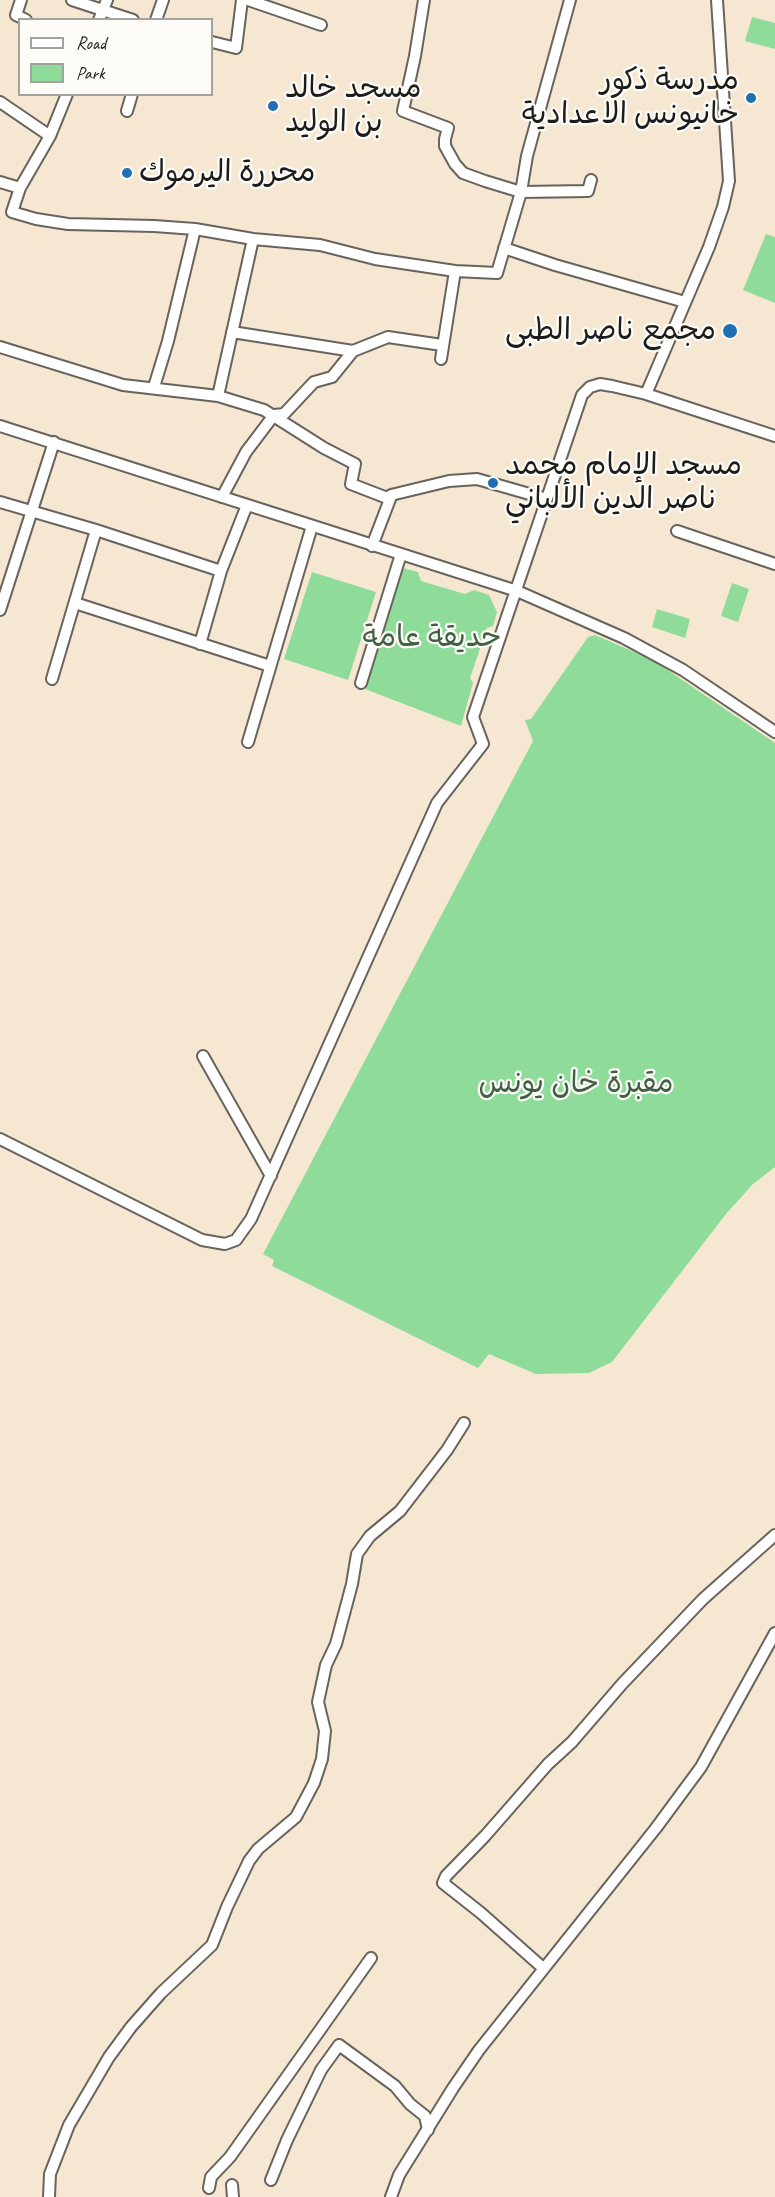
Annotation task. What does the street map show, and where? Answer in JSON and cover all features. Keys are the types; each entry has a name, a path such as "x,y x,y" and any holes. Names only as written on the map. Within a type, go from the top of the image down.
{"street":[{"path":"21,0 16,15 22,18"},
{"path":"72,0 101,15 120,18"},
{"path":"101,15 106,0"},
{"path":"157,18 163,0"},
{"path":"213,42 236,48 242,0"},
{"path":"248,0 321,25"},
{"path":"424,0 416,56 403,111 448,128 445,146 463,173 521,192 588,191 591,180"},
{"path":"66,96 50,136 20,188 12,212 36,219 68,224 195,229 253,239 320,245 375,259 455,271 497,273 521,192 527,156 570,0"},
{"path":"646,394 720,218 729,181 717,1"},
{"path":"127,111 131,96"},
{"path":"0,102 50,136"},
{"path":"0,182 20,188"},
{"path":"154,387 168,341 195,229"},
{"path":"218,396 253,239"},
{"path":"504,248 685,302"},
{"path":"441,359 455,271"},
{"path":"232,332 353,351"},
{"path":"222,497 246,452 274,415 284,414 314,382 332,377 353,351 388,337 442,345"},
{"path":"0,347 123,385 218,396 264,410 324,448 355,464 351,484 390,499"},
{"path":"0,1139 202,1240 216,1244 231,1242 243,1231 251,1219 437,803 483,744 473,717 582,395 590,387 600,384 646,394 775,436"},
{"path":"0,426 517,591 624,638 683,670 775,732"},
{"path":"0,610 54,442"},
{"path":"372,546 391,495 449,481 477,479 546,500"},
{"path":"0,502 33,510 221,571"},
{"path":"200,644 221,571 247,505"},
{"path":"248,742 312,526"},
{"path":"52,679 96,530"},
{"path":"677,531 775,564"},
{"path":"361,683 401,554"},
{"path":"75,603 270,666"},
{"path":"203,1056 271,1176"},
{"path":"49,2197 50,2174 69,2125 108,2057 161,1993 212,1945 249,1861 258,1849 296,1817 314,1783 322,1759 325,1731 318,1702 326,1665 336,1644 352,1584 357,1554 370,1536 400,1511 447,1450 464,1423"},
{"path":"543,1968 443,1883 446,1876 703,1599 775,1535"},
{"path":"391,2197 399,2175 479,2050 656,1828 701,1767 775,1633"},
{"path":"209,2188 211,2177 230,2157 371,1958"},
{"path":"271,2180 287,2140 316,2080 339,2045 394,2086 410,2104 425,2116 428,2130"},
{"path":"232,2185 233,2197"}],"green space":[{"path":"752,17 775,23 775,49 745,41"},
{"path":"766,234 775,237 775,303 743,290"},
{"name":"حديقة عامة","path":"403,568 418,572 421,581 465,594 474,590 489,595 497,612 493,626 487,628 470,678 473,683 461,726 365,689"},
{"path":"312,572 376,592 348,680 284,659"},
{"path":"732,583 749,589 738,622 721,616"},
{"path":"657,609 690,619 685,638 652,627"},
{"name":"مقبرة خان يونس","path":"595,635 653,660 775,743 775,1167 753,1184 726,1214 612,1362 589,1373 536,1374 489,1354 478,1368 272,1266 274,1260 263,1254 533,741 525,720 531,719 588,637"}],"place":[{"name":"مدرسة ذكور خانيونس الاعدادية","path":"751,98"},
{"name":"مسجد خالد بن الوليد","path":"273,106"},
{"name":"محررة اليرموك","path":"127,173"},
{"name":"مجمع ناصر الطبى","path":"730,331"},
{"name":"مسجد الإمام محمد ناصر الدين الألباني","path":"493,483"}]}
